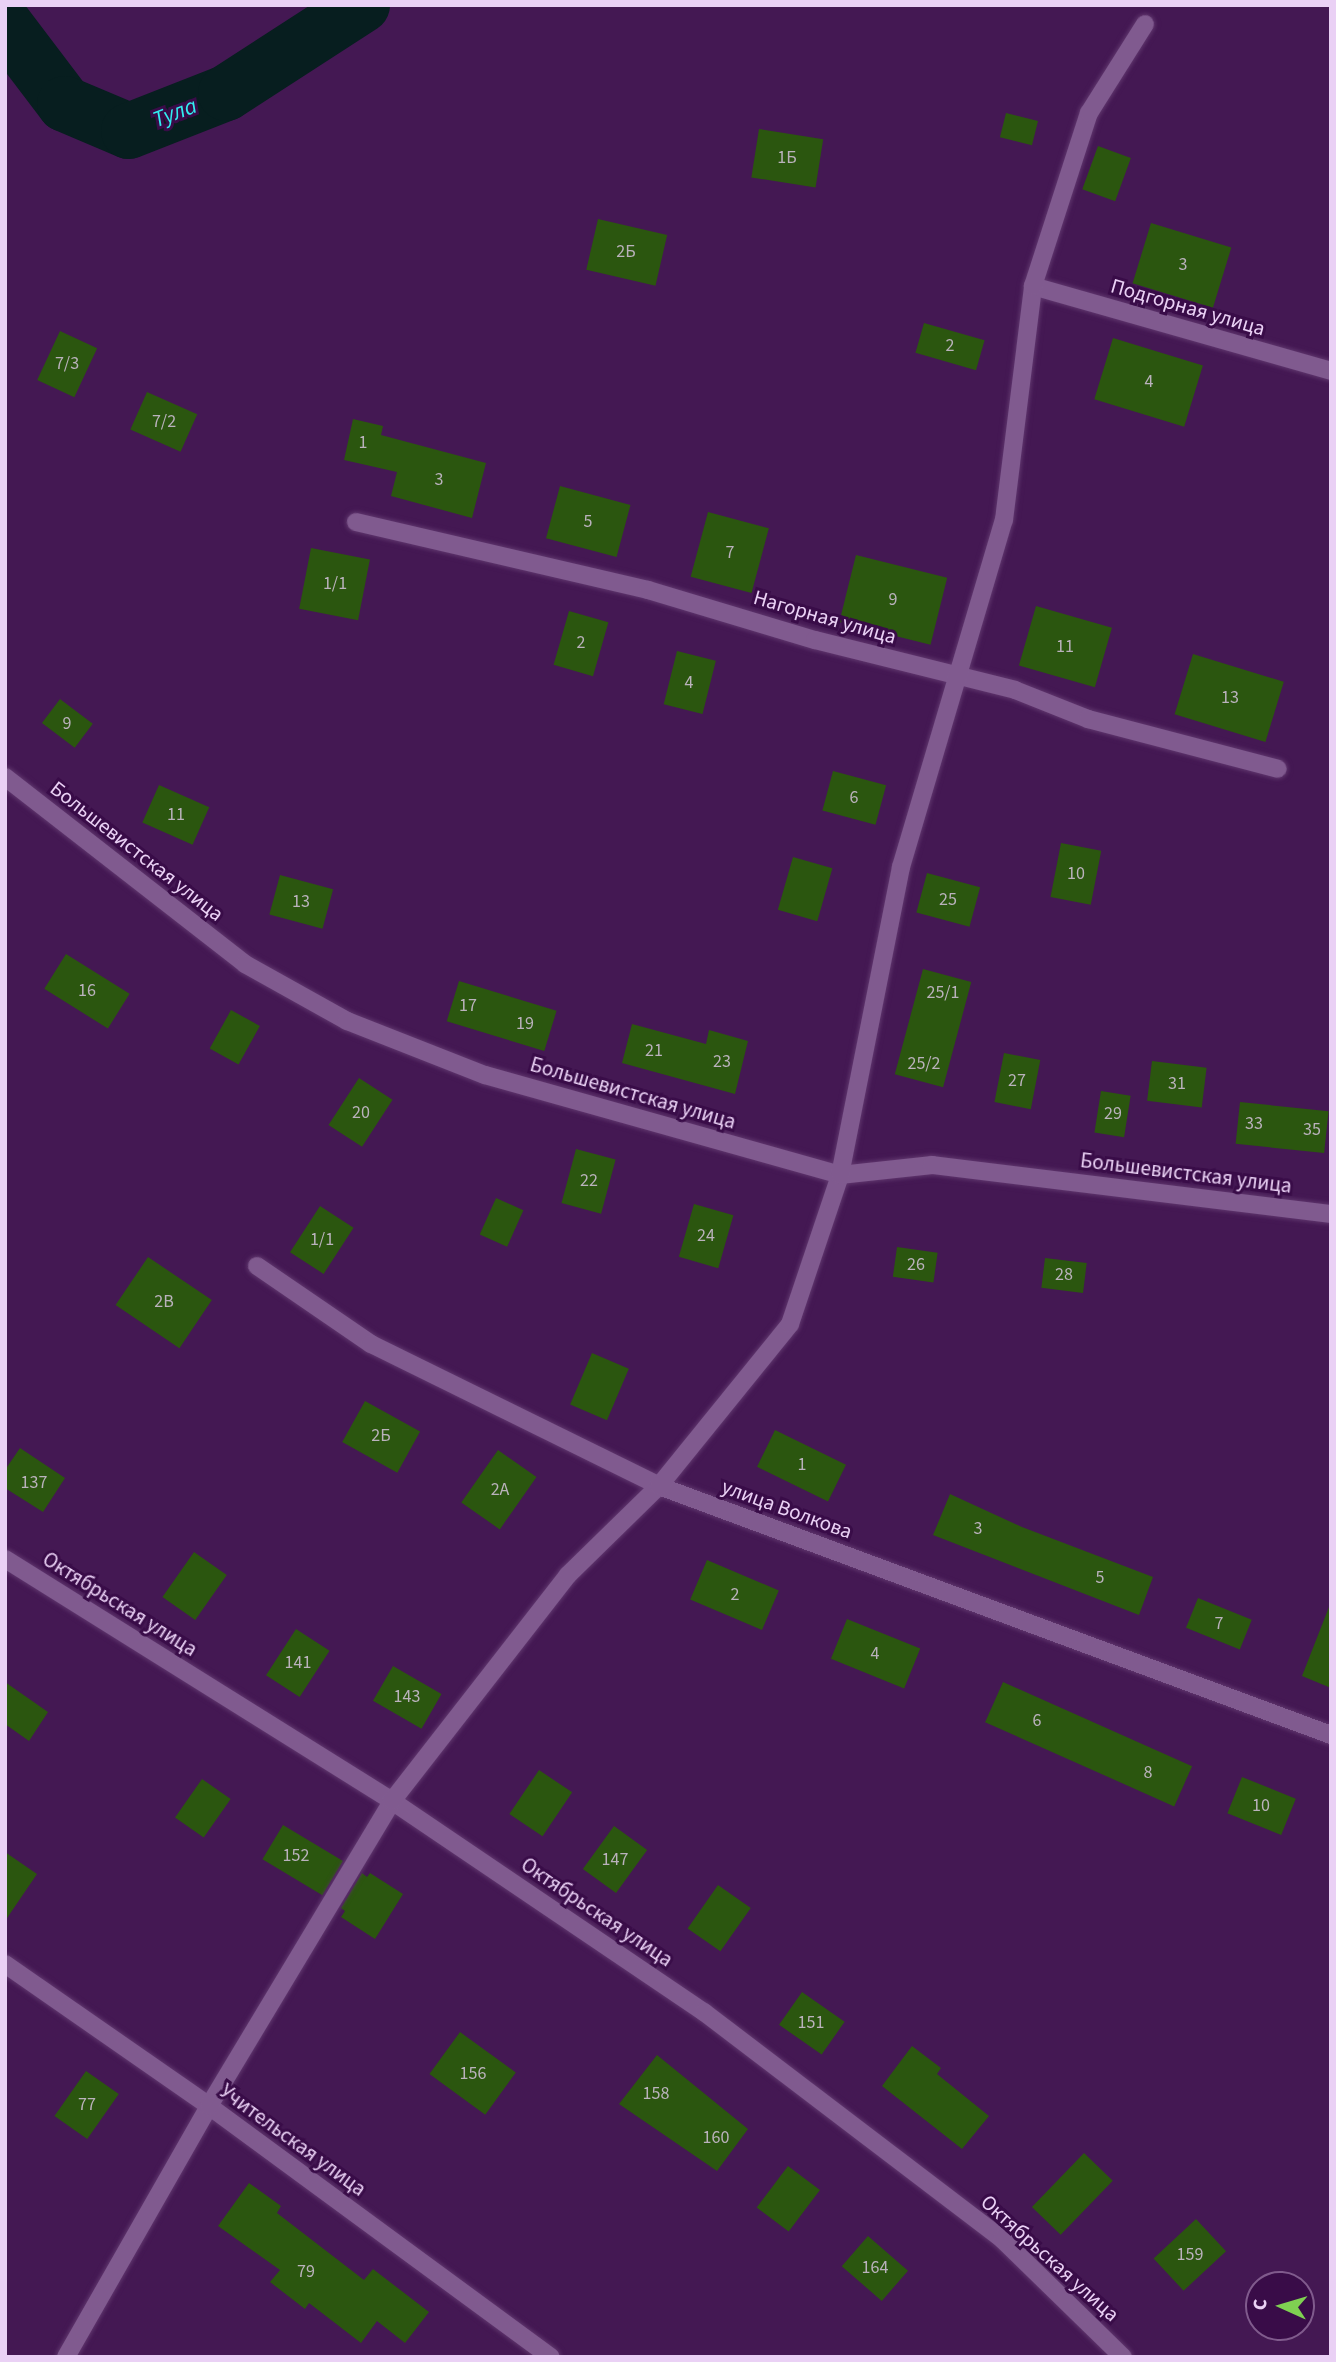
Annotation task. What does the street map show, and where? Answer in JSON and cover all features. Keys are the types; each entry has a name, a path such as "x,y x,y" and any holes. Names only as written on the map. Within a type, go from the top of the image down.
{"street":[{"path":"66,2357 209,2106 392,1801 568,1574 659,1486 790,1324 840,1175 901,867 960,678 1004,520 1033,286 1089,113 1145,24"},
{"name":"Подгорная улица","path":"1033,286 1331,371"},
{"name":"Нагорная улица","path":"356,522 648,590 960,678 1015,690 1088,719 1278,769"},
{"name":"Большевистская улица","path":"5,778 245,964 347,1021 485,1075 840,1175 932,1165 1331,1214"},
{"name":"улица Волкова","path":"257,1266 371,1344 659,1486 1331,1735"},
{"name":"Октябрьская улица","path":"5,1559 392,1801 704,2012 1002,2239 1123,2357"},
{"name":"Учительская улица","path":"5,1964 209,2106 551,2357"}],"building":[{"path":"1006,113 1038,121 1032,145 1000,137"},
{"path":"759,129 823,139 816,188 751,177"},
{"path":"1098,146 1131,158 1115,201 1082,189"},
{"path":"598,219 667,235 655,286 586,270"},
{"path":"1151,223 1231,248 1213,308 1133,283"},
{"path":"924,323 985,340 976,370 915,353"},
{"path":"60,331 97,348 74,397 37,380"},
{"path":"1113,338 1203,365 1184,427 1094,399"},
{"path":"147,392 197,414 181,452 130,429"},
{"path":"353,419 383,426 381,435 486,463 472,518 391,496 397,472 344,460"},
{"path":"560,486 631,505 617,557 546,538"},
{"path":"708,512 769,528 752,593 691,577"},
{"path":"311,548 370,559 358,620 299,609"},
{"path":"856,555 947,578 931,645 839,622"},
{"path":"1036,606 1112,628 1095,687 1019,666"},
{"path":"569,611 608,622 593,676 554,665"},
{"path":"677,651 716,661 703,714 664,704"},
{"path":"1193,654 1284,682 1265,742 1175,714"},
{"path":"60,699 93,724 75,748 42,723"},
{"path":"833,771 886,785 876,825 822,811"},
{"path":"159,785 209,807 193,845 142,822"},
{"path":"1061,843 1101,851 1091,905 1051,897"},
{"path":"793,857 832,868 817,921 778,910"},
{"path":"927,873 980,887 970,927 916,913"},
{"path":"280,875 333,889 323,929 269,915"},
{"path":"66,954 130,994 108,1029 44,989"},
{"path":"923,969 971,982 943,1087 895,1074"},
{"path":"459,981 557,1011 544,1051 447,1021"},
{"path":"231,1010 260,1026 239,1064 210,1048"},
{"path":"632,1024 706,1044 709,1030 748,1041 735,1094 622,1063"},
{"path":"1004,1053 1040,1060 1031,1109 994,1102"},
{"path":"1152,1061 1207,1068 1202,1107 1147,1101"},
{"path":"359,1078 393,1100 362,1147 329,1125"},
{"path":"1101,1091 1131,1096 1124,1137 1094,1132"},
{"path":"1240,1102 1329,1111 1324,1153 1236,1144"},
{"path":"576,1149 616,1160 601,1214 562,1203"},
{"path":"496,1198 523,1210 507,1247 480,1235"},
{"path":"694,1204 733,1215 718,1268 679,1257"},
{"path":"320,1206 354,1228 324,1274 290,1252"},
{"path":"897,1247 938,1253 933,1282 893,1277"},
{"path":"148,1257 212,1300 179,1348 116,1305"},
{"path":"1045,1258 1087,1263 1083,1293 1041,1288"},
{"path":"592,1353 629,1369 607,1420 570,1405"},
{"path":"365,1401 420,1432 397,1473 342,1442"},
{"path":"775,1430 846,1465 828,1501 757,1467"},
{"path":"20,1448 65,1478 43,1512 5,1488 5,1470"},
{"path":"498,1450 537,1477 500,1529 461,1502"},
{"path":"950,1494 1022,1527 1153,1577 1139,1615 933,1535"},
{"path":"194,1552 227,1575 195,1620 162,1597"},
{"path":"707,1560 779,1590 762,1630 690,1600"},
{"path":"1198,1598 1252,1620 1240,1649 1186,1628"},
{"path":"1331,1607 1331,1688 1302,1676"},
{"path":"847,1619 920,1649 904,1688 831,1659"},
{"path":"296,1629 330,1651 300,1697 266,1675"},
{"path":"393,1666 441,1694 421,1729 373,1701"},
{"path":"5,1682 48,1712 29,1741 5,1724"},
{"path":"1003,1682 1192,1766 1174,1806 985,1722"},
{"path":"539,1770 572,1792 543,1836 509,1814"},
{"path":"1242,1777 1296,1799 1281,1835 1227,1813"},
{"path":"202,1779 231,1799 204,1838 175,1818"},
{"path":"283,1825 343,1861 322,1895 262,1859"},
{"path":"614,1826 647,1850 616,1893 583,1869"},
{"path":"5,1852 37,1874 5,1921"},
{"path":"362,1873 367,1877 370,1873 403,1894 375,1939 341,1917 345,1911 341,1908"},
{"path":"718,1885 751,1908 720,1951 688,1928"},
{"path":"802,1992 845,2022 822,2055 779,2025"},
{"path":"460,2032 516,2073 485,2115 429,2074"},
{"path":"912,2046 941,2068 937,2074 989,2116 962,2149 882,2086"},
{"path":"657,2055 748,2129 717,2171 619,2104"},
{"path":"86,2071 119,2094 87,2139 54,2116"},
{"path":"1084,2153 1113,2181 1061,2235 1032,2207"},
{"path":"788,2166 820,2190 789,2232 757,2208"},
{"path":"249,2183 281,2206 277,2213 364,2280 373,2269 429,2312 405,2343 377,2321 361,2343 309,2303 305,2309 270,2282 280,2270 218,2226"},
{"path":"1196,2219 1226,2251 1184,2291 1154,2259"},
{"path":"868,2236 908,2271 882,2301 842,2266"}],"waterway":[{"name":"Тула","path":"5,25 65,104 129,131 226,93 362,5"}]}
